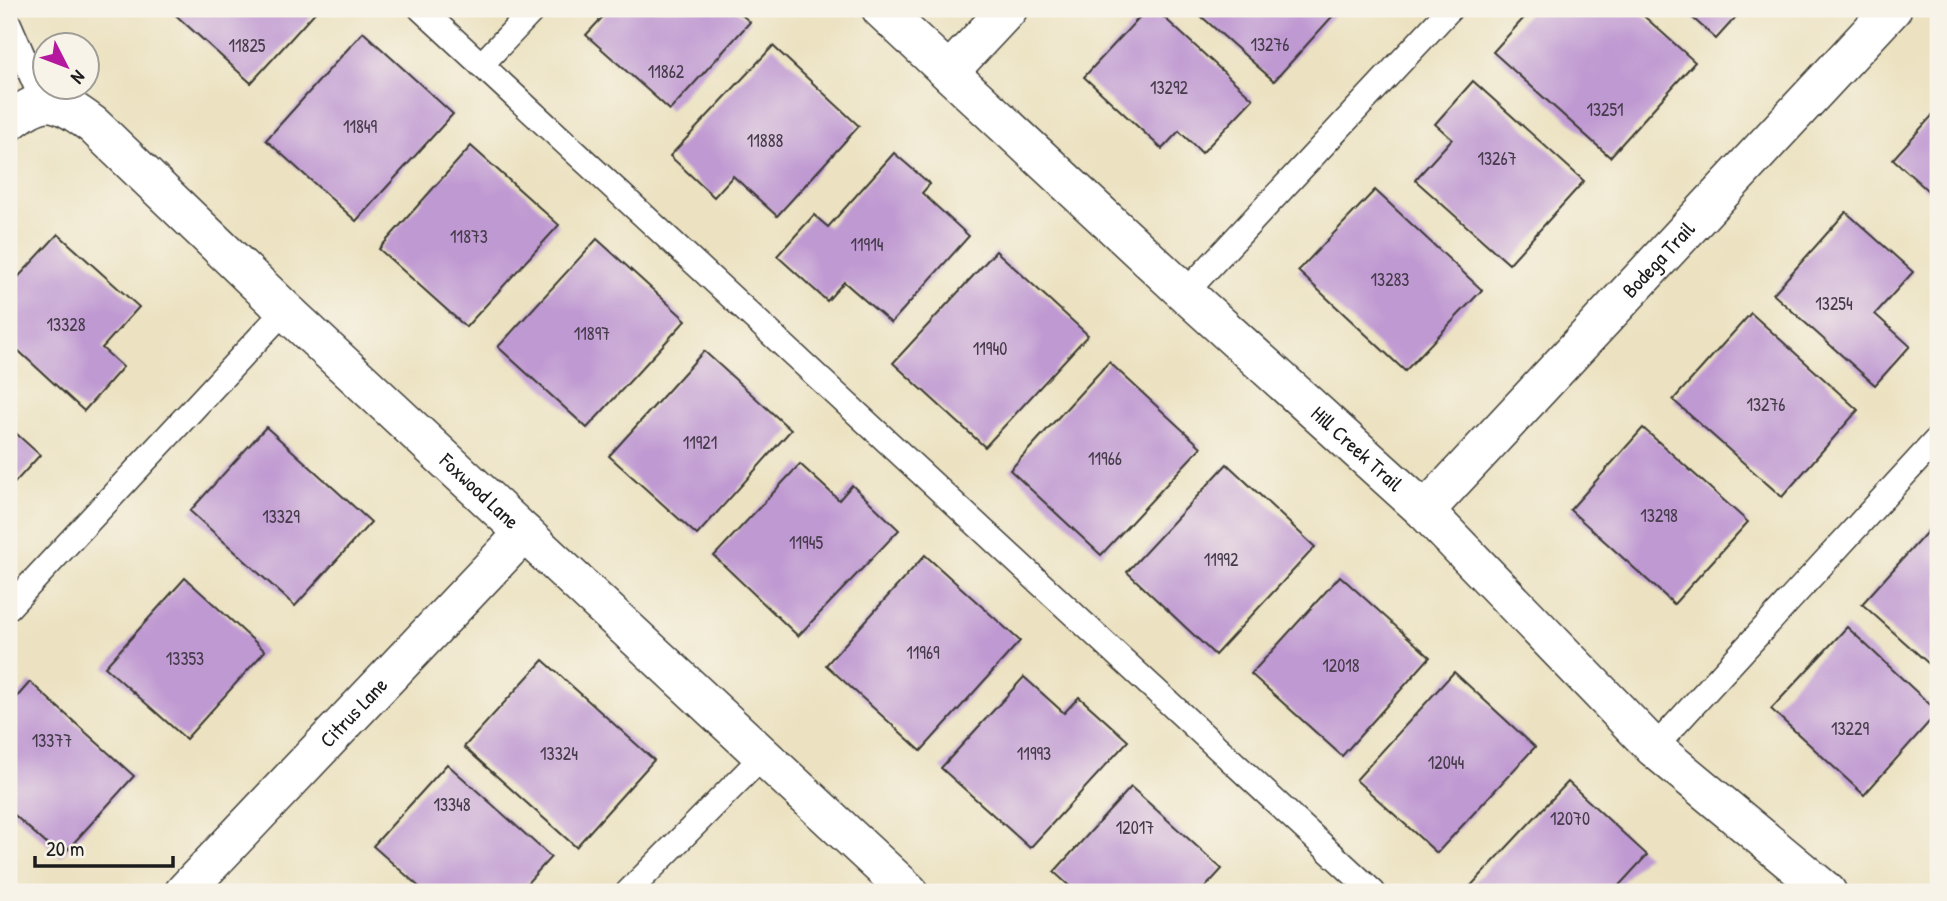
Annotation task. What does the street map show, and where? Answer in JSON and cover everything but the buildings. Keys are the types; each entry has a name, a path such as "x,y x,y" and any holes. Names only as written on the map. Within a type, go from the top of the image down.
{"street":[{"name":"Hill Creek Trail","path":"881,9 1185,293 1425,511 1654,748 1827,892"},
{"path":"949,72 1008,9"},
{"name":"Bodega Trail","path":"1425,511 1892,9"},
{"path":"9,122 28,108 43,102"},
{"name":"Foxwood Lane","path":"53,102 93,125 285,310 909,892"},
{"name":"Citrus Lane","path":"184,892 524,533"}],"lane":[{"path":"421,9 1373,892"},
{"path":"481,65 534,9"},
{"path":"1185,293 1450,9"},
{"path":"9,24 32,77"},
{"path":"9,607 285,310"},
{"path":"1654,748 1938,438"},
{"path":"628,892 763,756"}]}
